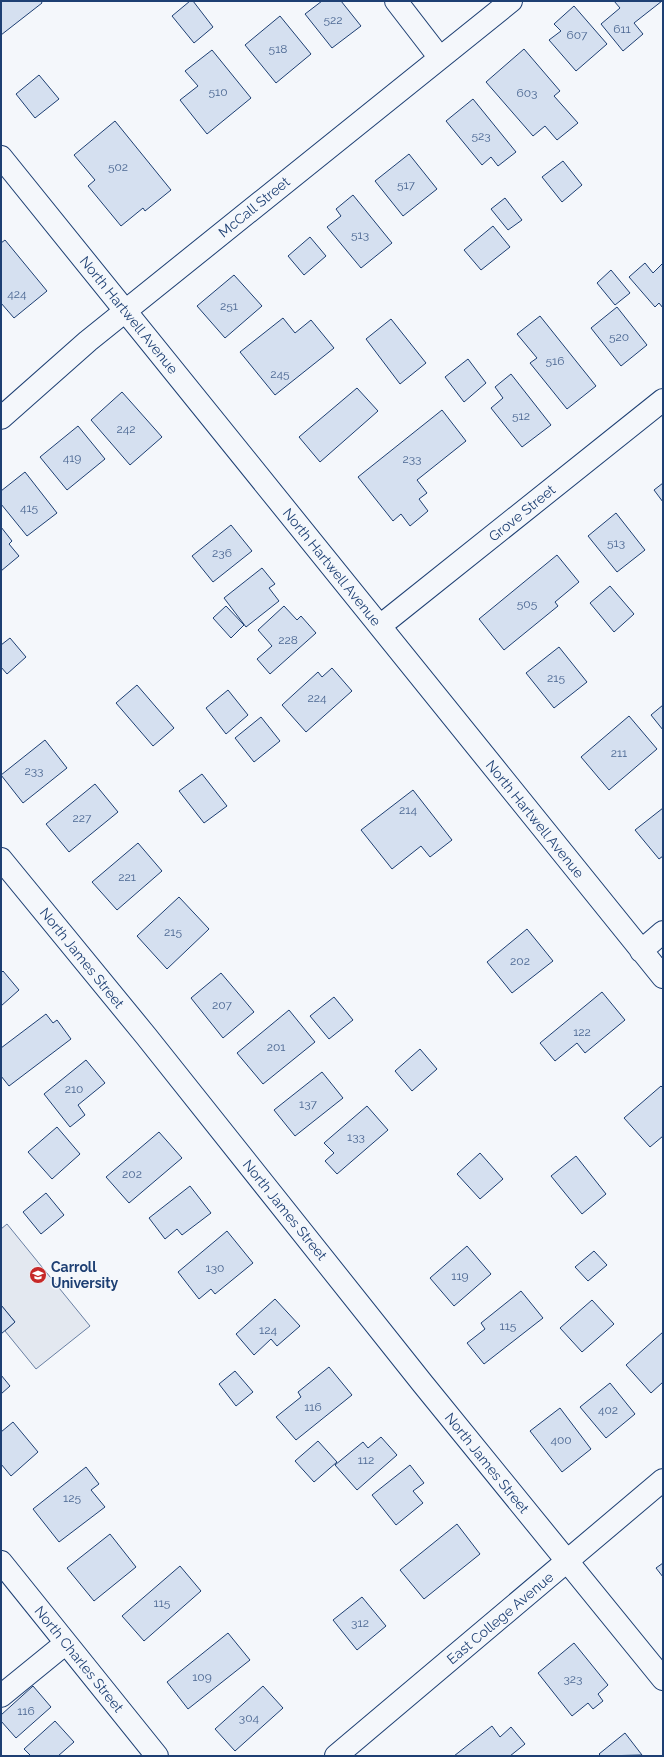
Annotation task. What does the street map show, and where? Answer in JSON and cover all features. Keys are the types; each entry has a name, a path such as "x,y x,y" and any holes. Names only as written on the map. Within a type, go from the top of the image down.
{"street":[{"path":"396,1 440,58"},
{"name":"McCall Street","path":"1,418 88,341 126,312 241,217 511,1"},
{"name":"North Hartwell Avenue","path":"1,157 663,977"},
{"name":"Grove Street","path":"380,626 663,400"},
{"name":"North James Street","path":"1,859 146,1036 418,1378 663,1679"},
{"path":"641,950 663,932"},
{"name":"East College Avenue","path":"336,1756 568,1562 663,1480"},
{"name":"North Charles Street","path":"1,1562 157,1756"},
{"path":"1,1696 66,1643"}],"shaded area":[{"path":"7,1224 90,1326 36,1369 5,1331 15,1322 1,1305 1,1229"}],"building":[{"path":"1,1 41,1 42,3 1,35"},
{"path":"190,1 193,1 213,27 194,43 172,16"},
{"path":"322,1 341,1 361,26 332,48 305,14"},
{"path":"614,1 662,1 634,23 643,34 623,51 601,24 620,8"},
{"path":"574,6 607,44 576,71 549,40 561,31 554,24"},
{"path":"280,16 311,54 276,83 245,45"},
{"path":"524,49 560,91 554,96 578,123 557,140 545,126 533,136 486,82"},
{"path":"212,50 251,98 207,134 180,100 198,86 185,71"},
{"path":"39,75 59,99 35,118 16,94"},
{"path":"473,99 516,152 498,166 491,157 482,165 446,121"},
{"path":"115,121 171,190 145,211 143,208 121,226 88,186 95,180 74,155"},
{"path":"409,154 437,189 403,216 375,181"},
{"path":"563,161 582,185 562,202 542,177"},
{"path":"353,195 392,243 361,268 327,227 341,216 336,209"},
{"path":"505,198 522,220 508,230 491,209"},
{"path":"493,226 510,247 481,270 464,250"},
{"path":"310,237 326,256 304,275 288,256"},
{"path":"5,240 47,291 14,318 1,303 1,243"},
{"path":"645,263 653,273 663,263 663,308 659,303 655,307 629,277"},
{"path":"611,270 630,293 615,305 597,283"},
{"path":"234,275 262,306 225,338 197,306"},
{"path":"617,307 647,345 621,366 591,328"},
{"path":"540,316 596,386 567,409 530,363 537,358 517,334"},
{"path":"283,318 295,333 311,320 334,348 275,395 240,352"},
{"path":"391,319 426,363 400,384 366,339"},
{"path":"468,359 486,383 464,402 445,377"},
{"path":"511,374 551,425 522,447 491,408 503,398 495,387"},
{"path":"357,388 378,411 320,462 299,437"},
{"path":"122,392 162,437 130,465 91,420"},
{"path":"442,410 466,441 417,480 427,493 419,499 428,511 410,526 401,514 393,521 358,477"},
{"path":"78,426 105,459 67,490 40,457"},
{"path":"25,472 57,513 27,536 1,504 1,491"},
{"path":"663,483 663,502 654,490"},
{"path":"616,513 645,550 617,572 588,536"},
{"path":"231,525 252,551 213,582 192,556"},
{"path":"1,527 12,541 9,544 19,556 1,571"},
{"path":"557,555 579,582 555,602 558,606 504,650 479,619"},
{"path":"262,568 275,584 269,588 279,601 246,627 224,598"},
{"path":"610,586 634,614 614,632 590,603"},
{"path":"226,606 244,625 231,638 213,618"},
{"path":"284,606 297,620 301,616 316,633 270,674 257,659 272,646 258,630"},
{"path":"10,638 26,657 7,674 1,667 1,645"},
{"path":"559,647 587,682 554,708 526,673"},
{"path":"332,668 352,691 306,732 282,705 318,672 322,677"},
{"path":"137,685 174,728 153,746 116,703"},
{"path":"228,690 248,715 226,734 206,708"},
{"path":"663,705 663,730 651,715"},
{"path":"629,716 657,749 609,790 581,757"},
{"path":"261,717 280,741 254,762 235,738"},
{"path":"45,740 67,768 23,803 1,775"},
{"path":"202,774 227,806 204,823 179,791"},
{"path":"95,784 118,812 69,852 46,824"},
{"path":"413,790 452,840 430,857 421,846 392,869 361,830"},
{"path":"663,808 663,856 659,859 635,830"},
{"path":"138,843 162,871 117,910 92,882"},
{"path":"179,897 209,929 167,969 137,936"},
{"path":"527,929 553,961 512,993 487,962"},
{"path":"3,971 19,990 1,1006 1,973"},
{"path":"221,973 254,1012 223,1038 191,998"},
{"path":"602,992 625,1020 585,1053 577,1043 555,1061 540,1043"},
{"path":"334,997 353,1020 329,1039 310,1016"},
{"path":"289,1010 315,1042 263,1084 237,1053"},
{"path":"46,1014 53,1023 57,1020 71,1039 9,1086 1,1076 1,1048"},
{"path":"420,1049 437,1069 412,1091 395,1071"},
{"path":"86,1060 105,1083 78,1105 85,1115 70,1127 44,1094"},
{"path":"322,1072 343,1098 295,1136 274,1110"},
{"path":"661,1086 663,1088 663,1136 650,1147 624,1118"},
{"path":"367,1106 388,1130 337,1174 325,1161 334,1153 324,1143"},
{"path":"57,1127 80,1154 52,1179 28,1152"},
{"path":"159,1132 182,1158 129,1203 106,1177"},
{"path":"480,1153 503,1179 480,1199 457,1174"},
{"path":"576,1156 606,1194 582,1214 551,1176"},
{"path":"190,1186 211,1213 182,1235 177,1229 165,1239 149,1218"},
{"path":"46,1193 64,1215 41,1234 23,1212"},
{"path":"227,1231 253,1263 215,1294 211,1289 199,1299 178,1272"},
{"path":"467,1246 491,1274 454,1306 430,1278"},
{"path":"594,1251 607,1265 588,1281 575,1267"},
{"path":"521,1291 543,1318 484,1364 467,1343 485,1329 481,1323"},
{"path":"275,1299 300,1326 277,1346 271,1339 254,1355 236,1334"},
{"path":"592,1300 614,1324 582,1352 560,1328"},
{"path":"1,1305 15,1322 1,1334"},
{"path":"663,1332 663,1382 651,1393 626,1365"},
{"path":"329,1367 352,1395 296,1440 276,1417 301,1397 298,1392"},
{"path":"235,1371 253,1392 236,1406 219,1384"},
{"path":"1,1375 10,1386 1,1394"},
{"path":"610,1383 635,1414 606,1438 580,1407"},
{"path":"560,1408 591,1449 562,1472 530,1431"},
{"path":"13,1422 38,1452 11,1476 1,1464 1,1432"},
{"path":"381,1437 397,1455 357,1490 335,1465 363,1442 368,1448"},
{"path":"318,1441 337,1462 314,1482 295,1461"},
{"path":"410,1465 424,1483 413,1491 423,1503 396,1525 372,1495"},
{"path":"86,1467 99,1484 91,1490 105,1507 59,1542 33,1509"},
{"path":"457,1524 480,1554 424,1599 400,1570"},
{"path":"110,1534 136,1567 94,1601 67,1568"},
{"path":"663,1563 663,1577 656,1568"},
{"path":"180,1566 201,1591 144,1641 122,1616"},
{"path":"362,1597 386,1626 357,1650 333,1620"},
{"path":"228,1633 250,1660 188,1709 167,1682"},
{"path":"574,1643 608,1685 598,1694 603,1701 593,1709 588,1703 572,1716 538,1673"},
{"path":"33,1686 51,1707 16,1738 1,1721 1,1715"},
{"path":"263,1686 283,1708 235,1751 215,1729"},
{"path":"55,1721 74,1742 58,1756 31,1756 24,1749"},
{"path":"492,1726 500,1737 511,1727 525,1744 510,1756 454,1756"},
{"path":"625,1733 642,1755 601,1756 599,1754"}],"place":[{"name":"Carroll University","path":"38,1275"}]}
